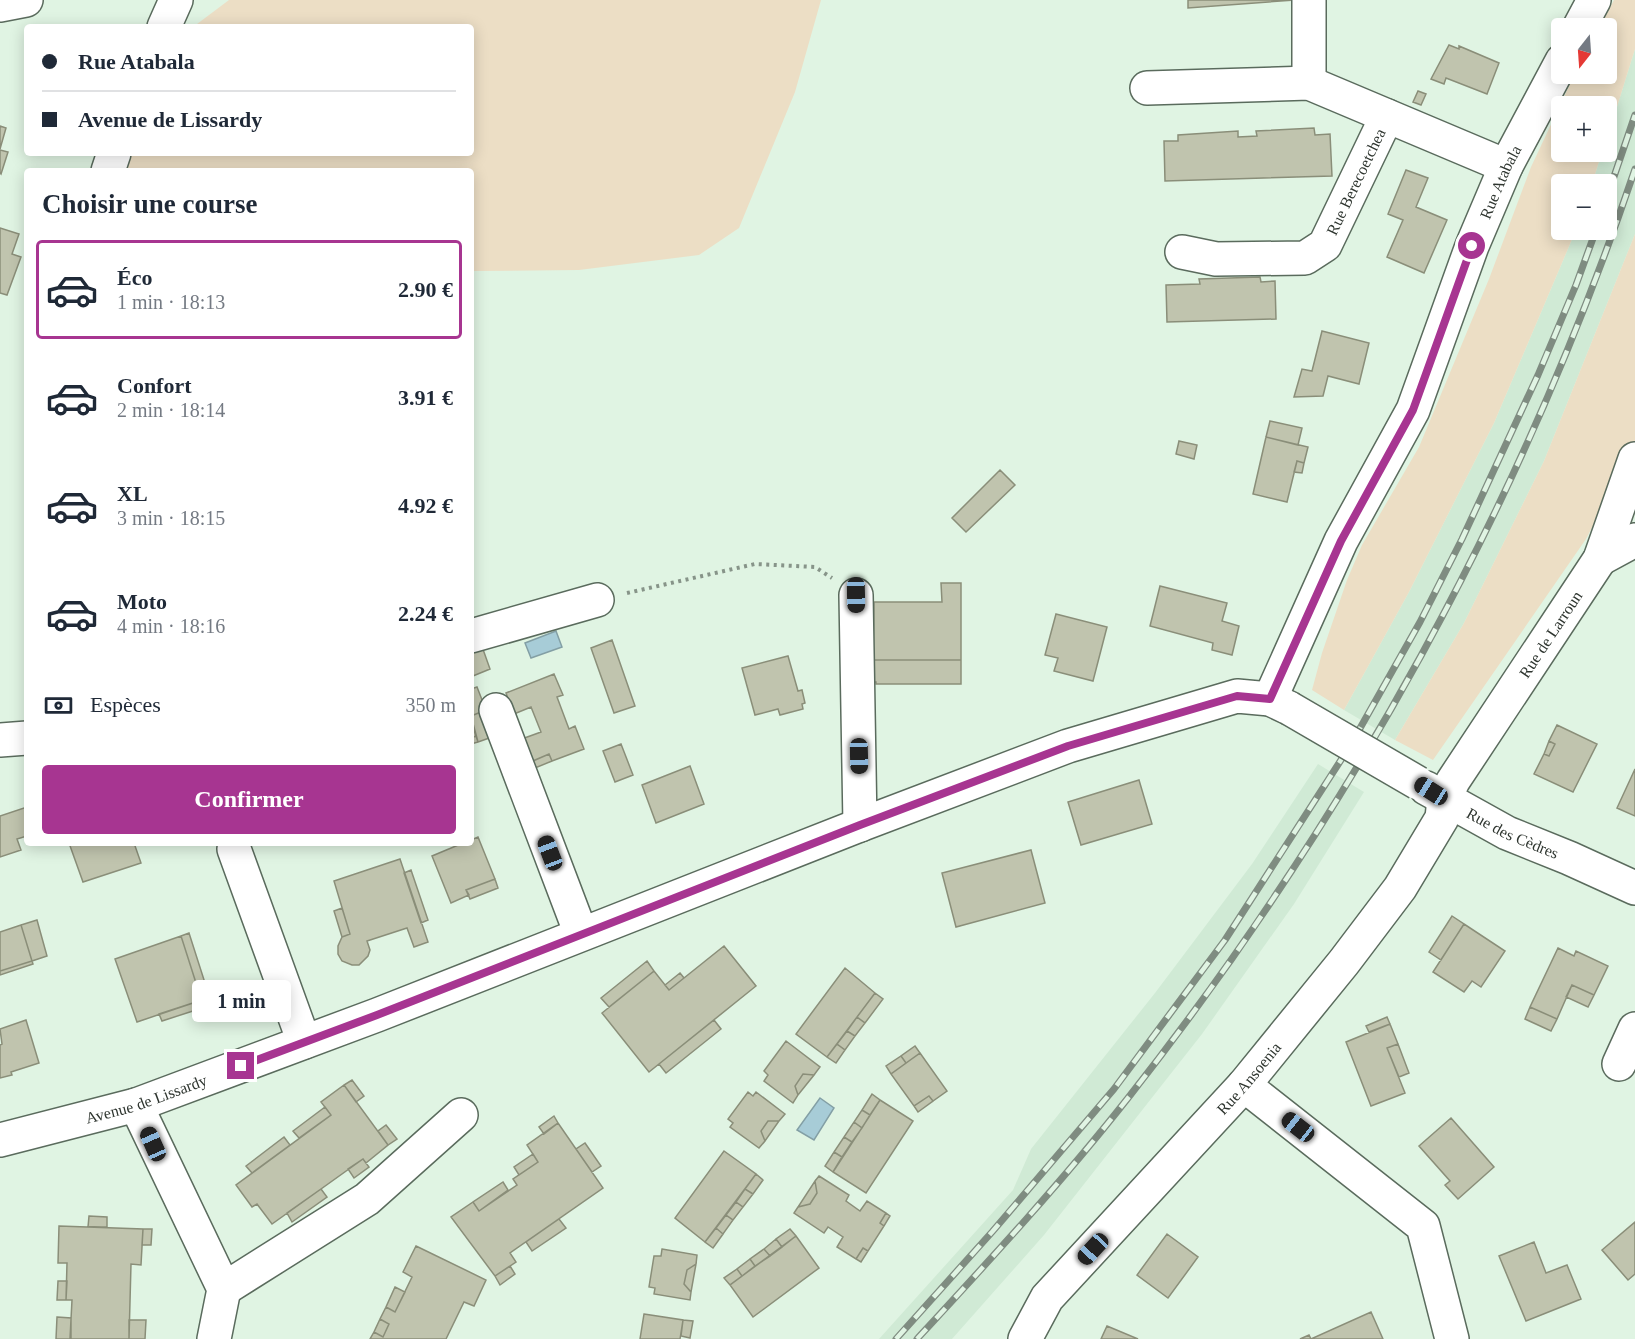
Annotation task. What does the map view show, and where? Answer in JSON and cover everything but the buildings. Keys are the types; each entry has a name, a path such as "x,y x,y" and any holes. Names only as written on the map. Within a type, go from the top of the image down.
{"street":[{"path":"0,5 26,0"},
{"path":"165,24 177,0"},
{"path":"1309,0 1309,83"},
{"path":"1584,18 1594,0"},
{"name":"Rue Atabala","path":"1280,704 1341,541 1413,410 1472,246 1506,166 1551,82"},
{"name":"Rue Berecoetchea","path":"1147,88 1309,83 1506,166"},
{"name":"Rue Berecoetchea","path":"1182,252 1216,259 1305,258 1325,245 1387,116"},
{"name":"Rue de Larroun","path":"1431,791 1460,772 1600,559 1635,459"},
{"path":"1600,559 1635,540"},
{"path":"856,595 860,825"},
{"path":"474,635 597,600"},
{"name":"Avenue de Lissardy","path":"0,1140 136,1105 1068,746 1237,696 1280,704"},
{"name":"Rue des Cèdres","path":"1280,704 1507,833 1635,888"},
{"path":"496,710 581,934"},
{"path":"0,740 24,738"},
{"name":"Rue Ansoenia","path":"1025,1339 1047,1298 1244,1084 1344,962 1400,888 1442,818 1431,791"},
{"path":"234,849 304,1042"},
{"path":"1619,1064 1635,1029"},
{"path":"1244,1084 1423,1227 1452,1339"},
{"path":"136,1105 224,1289 214,1339"},
{"path":"224,1289 368,1199 461,1115"}],"path":[{"path":"597,600 755,564 815,567 856,595"}],"shaded area":[{"path":"229,0 821,0 795,92 739,228 699,255 579,270 474,271 474,168 127,168 131,156 474,156 474,24 197,24"},
{"path":"1614,0 1635,0 1635,49 1617,107 1617,96 1565,96 1570,84 1617,84 1617,18 1604,18"},
{"path":"1635,49 1635,234 1544,461 1464,623 1395,740 1344,710 1409,592 1494,423 1572,240 1617,240 1617,174 1595,174 1599,162 1617,162 1617,107"},
{"path":"1551,125 1551,162 1599,162 1595,174 1551,174 1551,240 1572,240 1494,423 1409,592 1344,710 1312,690 1347,580 1362,545 1419,447 1489,279 1531,167"},
{"path":"1635,234 1635,446 1586,539 1433,760 1395,740 1464,623 1544,461"},
{"path":"1318,764 1364,792 1294,904 1202,1034 1044,1235 952,1339 879,1339 1013,1190 1031,1149 1155,993 1252,864"}],"water":[{"path":"556,631 562,647 531,658 525,643"},
{"path":"820,1098 834,1108 814,1140 797,1130"}],"railway":[{"path":"1615,174 1635,115"},
{"path":"917,1339 1051,1191 1128,1098 1208,992 1284,883 1355,770 1421,655 1483,537 1539,417 1590,294 1635,169"},
{"path":"896,1339 992,1232 1114,1089 1225,940 1350,746 1420,622 1462,539 1538,375 1592,240"}],"route":[{"path":"241,1066 1068,746 1237,696 1270,699 1341,541 1413,410 1472,246"}]}
